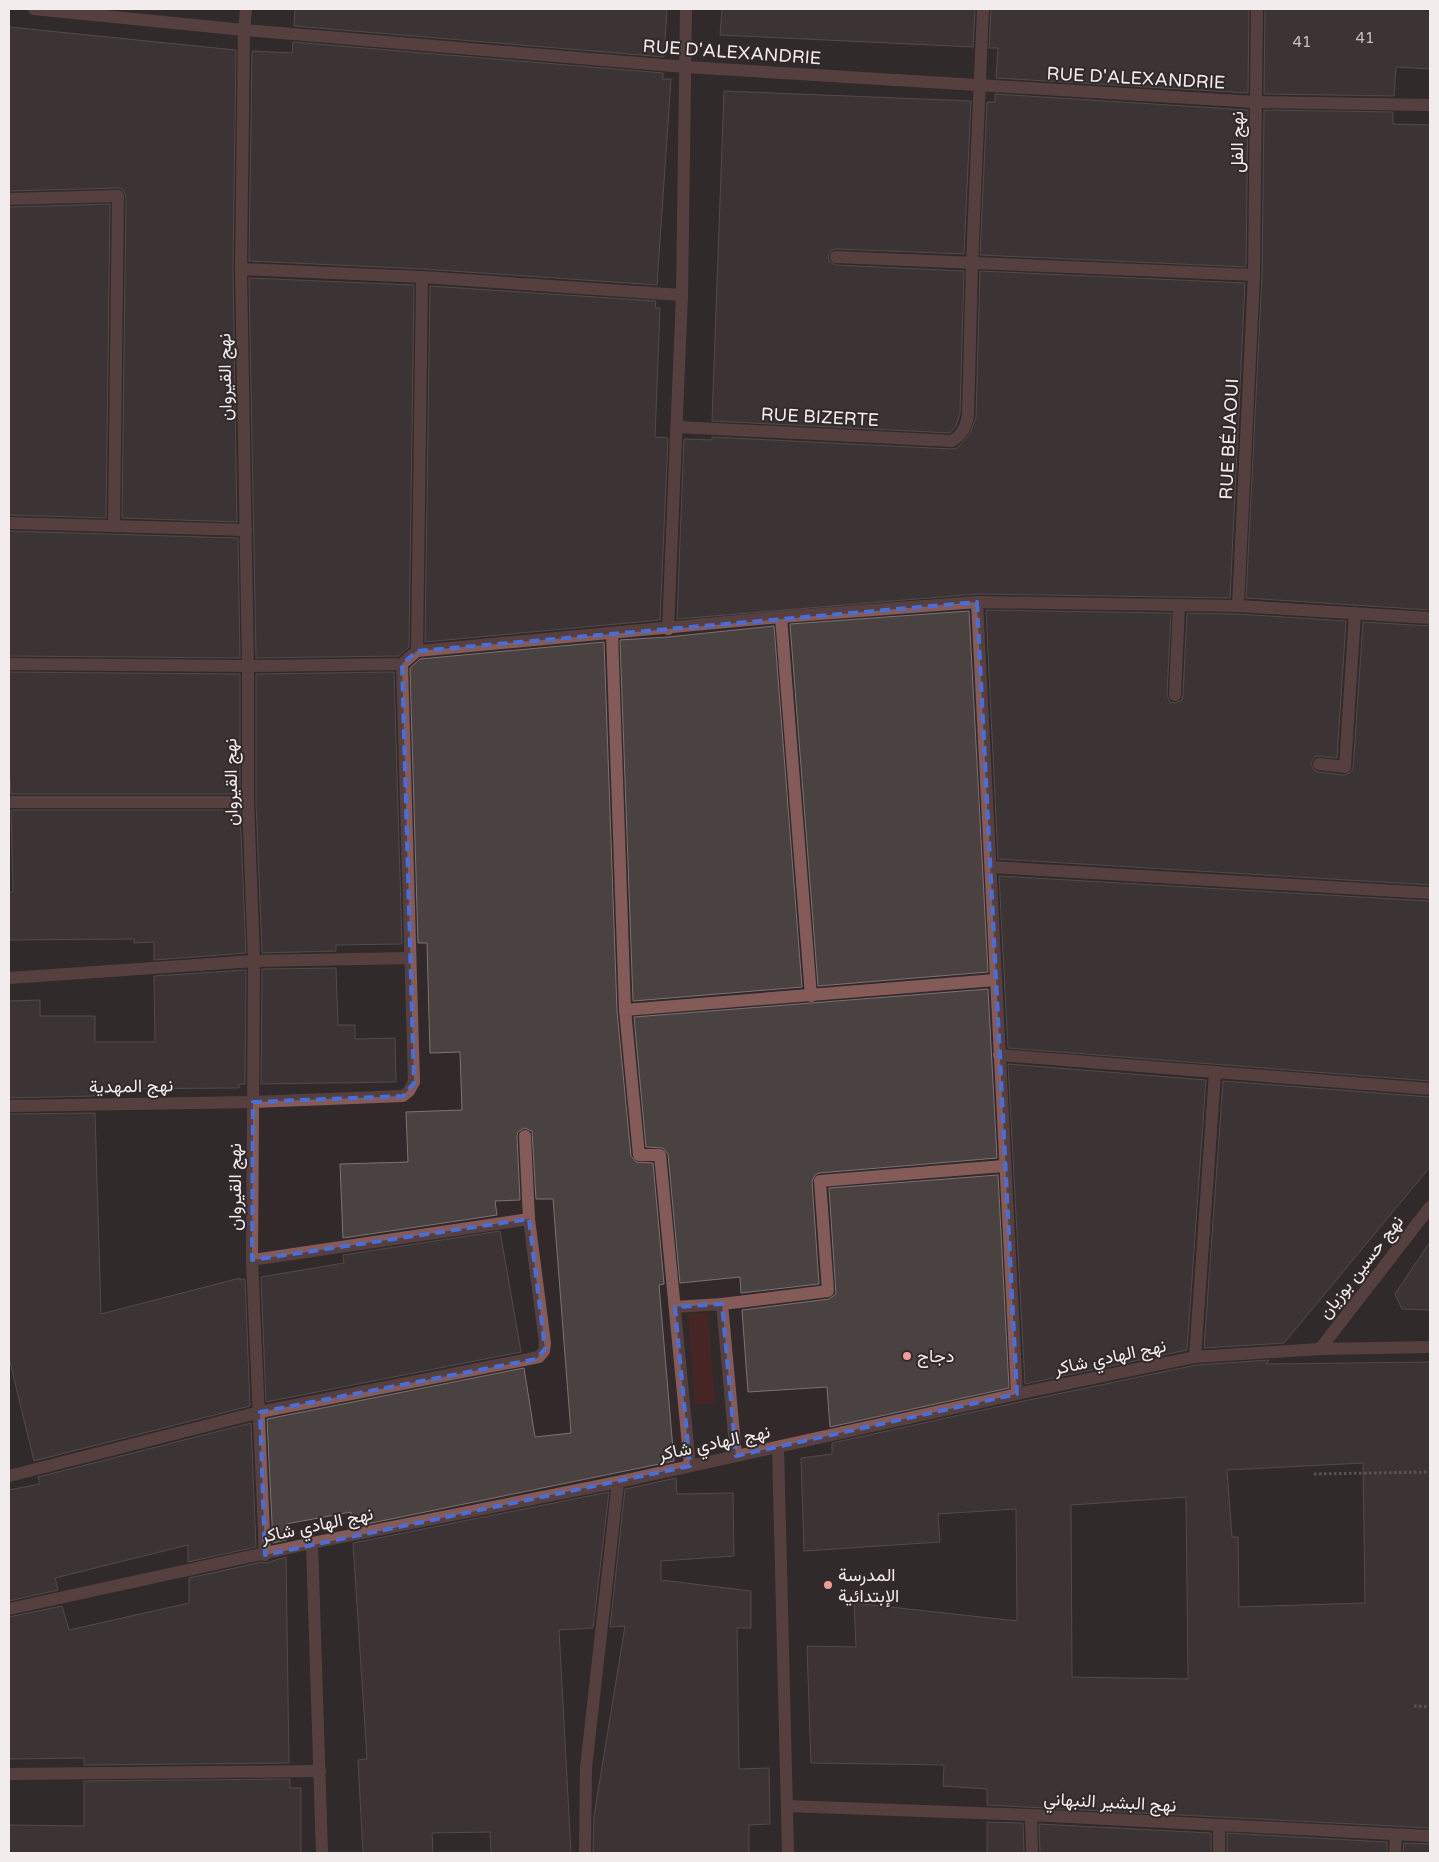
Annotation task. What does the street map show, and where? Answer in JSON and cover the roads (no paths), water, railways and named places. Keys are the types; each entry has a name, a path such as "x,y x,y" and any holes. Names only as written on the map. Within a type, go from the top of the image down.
{"street":[{"name":"RUE D'ALEXANDRIE","path":"34,9 244,30 686,68 1255,102 1430,105"},
{"name":"نهج القيروان","path":"246,9 244,30 241,270 248,666 248,802 254,961 252,1260 260,1412 264,1555"},
{"path":"668,629 678,427 682,295 686,9"},
{"path":"972,263 983,9"},
{"name":"نهج الفل","path":"1254,274 1257,9"},
{"path":"9,199 118,196 114,526"},
{"path":"836,257 1254,274"},
{"name":"RUE BIZERTE","path":"678,427 952,441 959,436 966,426 968,414 972,263"},
{"path":"241,270 422,277 682,295"},
{"name":"RUE BÉJAOUI","path":"1238,606 1254,274"},
{"path":"417,651 422,277"},
{"path":"9,523 246,530"},
{"path":"9,664 248,666 402,664 417,651 668,629 780,617 977,602 1238,606 1430,618"},
{"path":"977,602 1017,1394"},
{"path":"1176,695 1179,605"},
{"path":"1320,764 1345,767 1355,613"},
{"path":"780,617 811,996"},
{"path":"612,634 625,1010 639,1155 660,1155 690,1466"},
{"path":"9,978 254,961 410,958 402,664"},
{"path":"9,802 248,802"},
{"path":"991,867 1430,893"},
{"name":"نهج المهدية","path":"9,1106 253,1102 403,1096 414,1082 410,958"},
{"path":"625,1010 995,980"},
{"path":"999,1055 1430,1089"},
{"path":"1196,1357 1215,1073"},
{"path":"9,1476 260,1412 539,1357 544,1352 545,1347 529,1219 525,1136"},
{"path":"675,1307 722,1304 828,1291 820,1181 1004,1166"},
{"name":"نهج حسين بوزيان","path":"1320,1349 1430,1207"},
{"path":"252,1260 529,1219"},
{"path":"722,1304 736,1456"},
{"name":"نهج الهادي شاكر","path":"9,1609 264,1555 312,1543 618,1482 1017,1394 1196,1357 1320,1349 1430,1347"},
{"path":"778,1447 788,1853"},
{"path":"585,1853 586,1768 618,1482"},
{"path":"312,1543 322,1853"},
{"path":"9,1774 320,1771"},
{"name":"نهج البشير النبهاني","path":"787,1806 1031,1815 1430,1836"},
{"path":"1031,1815 1032,1853"},
{"path":"1219,1825 1219,1853"},
{"path":"1395,1853 1396,1835"}],"place":[{"name":"دجاج","path":"907,1356"},
{"name":"المدرسة الإبتدائية","path":"828,1585"}]}
